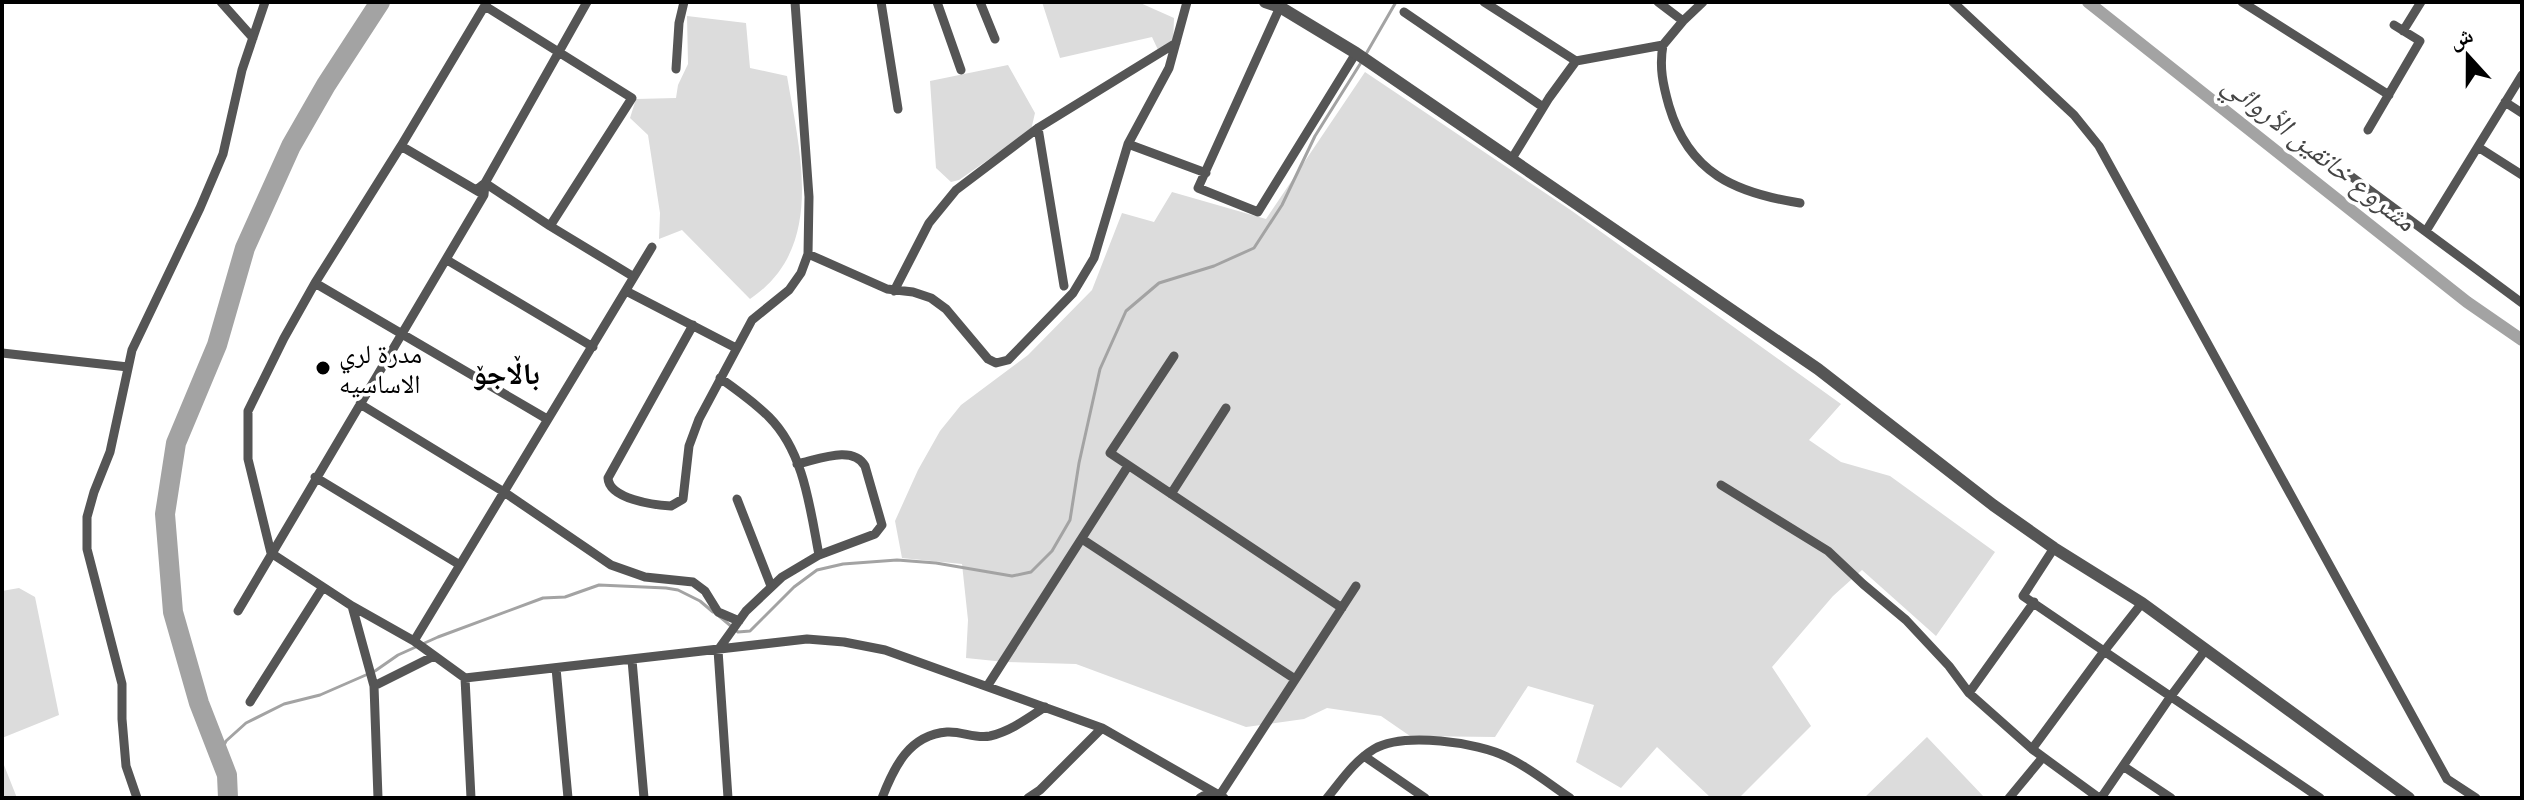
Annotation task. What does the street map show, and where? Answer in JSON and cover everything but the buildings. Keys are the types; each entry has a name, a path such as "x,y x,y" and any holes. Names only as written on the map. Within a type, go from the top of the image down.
{"street":[{"path":"221,2 253,38"},
{"path":"137,798 126,766 122,684 87,549 87,517 110,452 132,350 223,154 242,70 265,2"},
{"path":"238,611 447,260 485,183 587,2"},
{"path":"676,69 679,23 684,2"},
{"path":"693,325 608,478 612,489 646,503 671,506 680,502 685,495 691,436 720,378 752,320 795,282 808,254 809,197 795,2"},
{"path":"881,2 898,109"},
{"path":"937,2 961,70"},
{"path":"980,2 995,39"},
{"path":"808,254 894,291 913,292 931,298 946,309 988,359 996,363 1008,360 1073,293 1084,277 1098,247 1128,144 1163,80 1187,2"},
{"path":"1265,2 1280,7 1356,53 1818,369 1993,505 2054,548 2142,603 2409,798"},
{"path":"1484,2 1576,61 1663,45"},
{"path":"1658,2 1683,21"},
{"path":"1703,2 1663,45 1660,61 1663,87 1682,139 1694,157 1711,172 1740,189 1800,203"},
{"path":"1953,2 2074,115 2099,146 2447,779 2476,798"},
{"path":"2242,2 2389,95"},
{"path":"2403,31 2421,2"},
{"path":"550,226 632,98 486,4 315,283 248,411 248,459 271,553 352,606 414,641 465,678 807,639 844,642 885,650 1102,728 1219,795"},
{"path":"1280,7 1198,188 1258,212 1356,53"},
{"path":"1404,12 1543,107"},
{"path":"2368,130 2420,41 2394,25"},
{"path":"894,291 929,223 946,200 967,181 1038,128 1176,43"},
{"path":"1511,160 1576,61"},
{"path":"2426,231 2522,75"},
{"path":"2505,102 2522,113"},
{"path":"1038,128 1064,286"},
{"path":"1128,144 1206,173"},
{"path":"401,146 480,193"},
{"path":"2478,147 2522,175"},
{"path":"2348,174 2522,303"},
{"path":"485,183 634,277"},
{"path":"414,641 652,247"},
{"path":"447,260 593,347"},
{"path":"315,283 547,419"},
{"path":"626,291 736,348"},
{"path":"2,353 128,367"},
{"path":"1174,356 1110,453 1342,608"},
{"path":"720,378 771,418 787,442 810,509 819,555"},
{"path":"360,404 504,492 611,565 645,577 693,582 705,591 718,612 739,621"},
{"path":"1171,494 1226,408"},
{"path":"728,798 718,650 771,586 819,555 875,534 882,525 865,466 857,456 848,454 797,464"},
{"path":"988,685 1128,466"},
{"path":"315,477 460,565"},
{"path":"1721,485 1828,551 1906,620 1949,666 1969,693 2032,749 2100,798 2206,649"},
{"path":"737,499 771,586"},
{"path":"1082,539 1295,679"},
{"path":"2054,548 2023,596 2320,798"},
{"path":"1200,798 1219,795 1356,586"},
{"path":"250,702 323,587"},
{"path":"1969,693 2034,602"},
{"path":"2032,749 2142,603"},
{"path":"352,606 374,686 378,798"},
{"path":"374,686 434,656"},
{"path":"632,660 644,798"},
{"path":"556,668 568,798"},
{"path":"465,678 471,798"},
{"path":"882,798 895,765 906,751 924,738 949,732 968,737 990,736 1016,726 1045,707"},
{"path":"1028,798 1040,790 1102,728"},
{"path":"1327,798 1364,756 1389,742 1408,739 1485,749 1506,755 1570,798"},
{"path":"1364,756 1425,798"},
{"path":"2009,798 2043,757"},
{"path":"2123,766 2171,798"}],"shaded area":[{"path":"1042,2 1138,2 1174,18 1173,45 1159,52 1152,37 1060,58"},
{"path":"687,16 746,23 750,68 787,76 801,167 799,226 790,253 774,278 750,299 682,230 659,239 660,213 648,135 630,118 636,99 676,98 678,85 688,64"},
{"path":"1008,65 1035,113 1031,130 959,180 951,182 936,168 930,81"},
{"path":"1365,72 1572,211 1841,404 1809,440 1841,462 1890,476 1995,552 1936,636 1862,570 1833,596 1772,667 1811,726 1739,798 1711,798 1657,747 1621,788 1576,762 1594,705 1528,686 1495,737 1410,736 1381,716 1327,708 1304,719 1246,727 1076,664 966,658 968,620 962,564 902,558 895,521 940,431 961,405 1028,355 1092,290 1122,213 1154,222 1172,192 1266,219"},
{"path":"19,588 35,597 59,715 2,738 2,591"},
{"path":"1927,737 1985,798 1864,798"},
{"path":"2,760 17,798 2,798"}],"waterway":[{"path":"228,798 227,775 199,703 173,612 165,514 176,443 217,345 245,248 291,146 380,2"},
{"path":"1366,54 1396,2"},
{"name":"مشروع خانقين الأروائي","path":"2088,2 2467,302 2522,340"},
{"path":"719,616 738,632 750,631 794,587 817,570 843,564 897,560 936,563 1012,576 1031,572 1052,551 1070,520 1100,369 1126,311 1159,283 1214,266 1254,248 1282,205 1315,136 1362,61"},
{"path":"219,755 226,741 246,723 284,704 320,695 375,671 398,655 438,637 543,598 565,597 599,585 666,588 678,590 700,601 713,612"}],"place":[{"name":"مدرة لري الاساسیه","path":"323,368"}],"district":[{"name":"باڵاجۆ","path":"506,373"}]}
